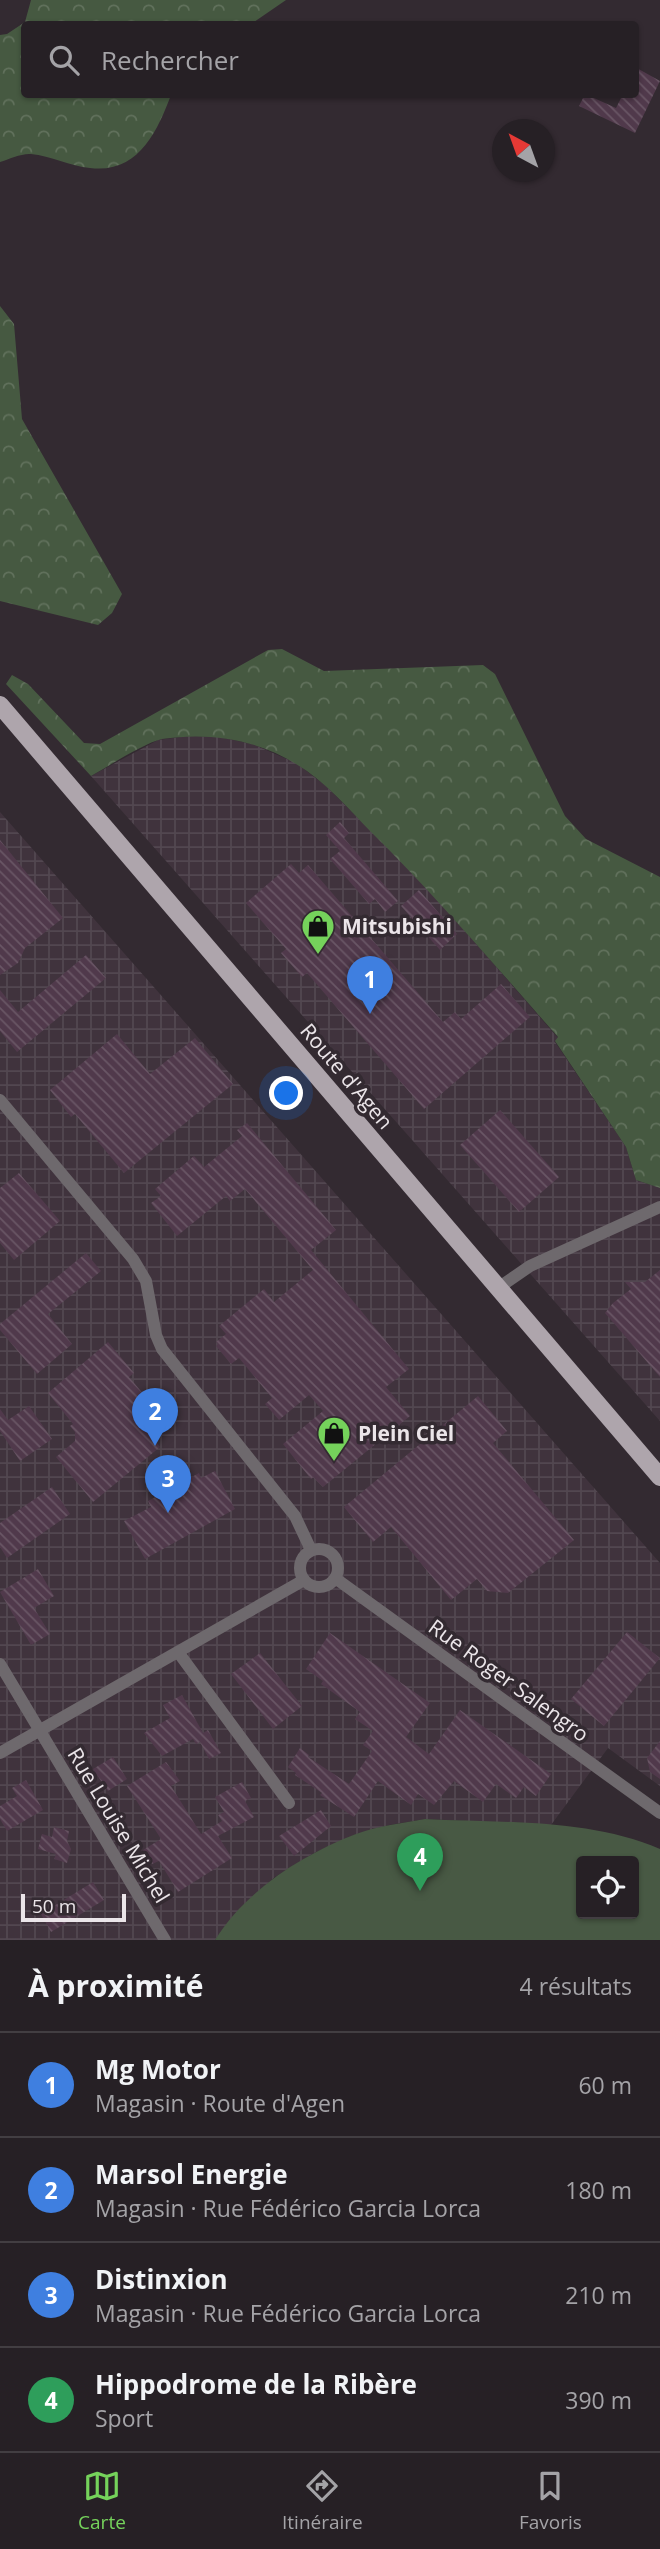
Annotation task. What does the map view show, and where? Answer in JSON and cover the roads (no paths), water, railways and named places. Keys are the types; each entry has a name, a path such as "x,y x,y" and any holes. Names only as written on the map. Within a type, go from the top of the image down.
{"main road":[{"name":"Route d'Agen","path":"0,705 660,1477"}],"street":[{"path":"0,1100 133,1259 146,1281 156,1335 162,1349 295,1516 311,1550"},
{"path":"498,1288 530,1266 660,1206"},
{"path":"323,1549 334,1555 338,1567 335,1578 331,1583 320,1587 304,1580 299,1570 302,1558 311,1550 323,1549"},
{"name":"Rue Roger Salengro","path":"335,1578 660,1813"},
{"path":"0,1753 304,1580"},
{"path":"178,1652 289,1803"},
{"name":"Rue Louise Michel","path":"0,1664 165,1940"}],"place":[{"name":"Mitsubishi","path":"318,956"},
{"name":"Mg Motor","path":"370,1014"},
{"name":"Marsol Energie","path":"155,1446"},
{"name":"Plein Ciel","path":"334,1463"},
{"name":"Distinxion","path":"168,1513"},
{"name":"Hippodrome de la Ribère","path":"420,1891"}]}
